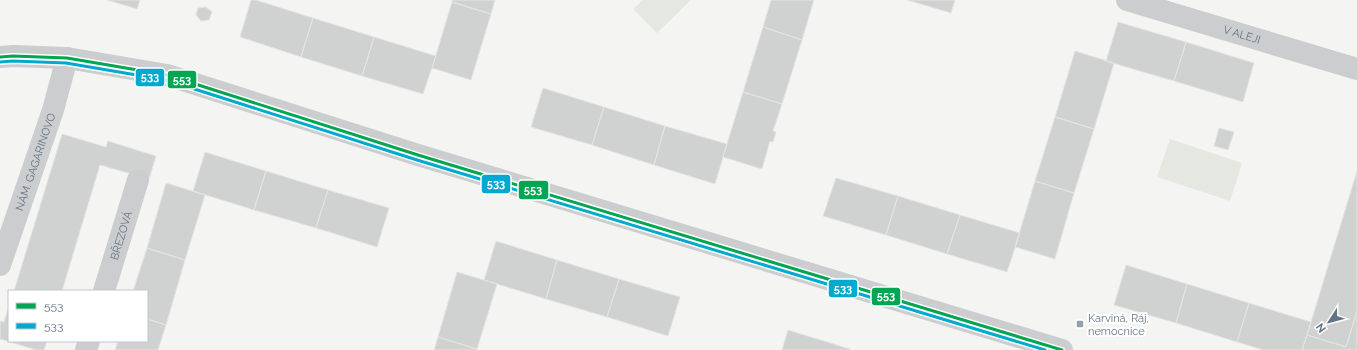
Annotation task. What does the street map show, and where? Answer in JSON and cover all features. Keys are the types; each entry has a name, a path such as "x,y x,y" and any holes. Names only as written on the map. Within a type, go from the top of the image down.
{"street":[{"name":"V ALEJI","path":"1127,0 1357,70"},
{"path":"0,57 67,58 167,75 418,155 1062,350"},
{"name":"NÁM. GAGARINOVO","path":"0,265 53,110 67,58"},
{"name":"BŘEZOVÁ","path":"104,290 138,180"}],"shaded area":[{"path":"643,0 691,0 657,33 633,9"},
{"path":"1170,139 1242,163 1230,201 1157,177"}],"building":[{"path":"107,0 140,0 137,9"},
{"path":"251,0 256,0 313,18 301,57 240,37"},
{"path":"452,0 495,0 491,14 452,2"},
{"path":"771,0 814,0 802,40 763,27"},
{"path":"907,0 955,0 951,13"},
{"path":"452,2 491,14 471,80 432,68"},
{"path":"206,7 212,12 209,20 201,21 196,15 198,8"},
{"path":"313,18 374,37 362,76 301,57"},
{"path":"1118,22 1186,42 1174,81 1106,61"},
{"path":"763,27 802,40 782,104 743,92"},
{"path":"374,37 436,56 423,94 362,76"},
{"path":"1186,42 1254,63 1243,102 1174,81"},
{"path":"1075,51 1114,63 1094,129 1055,117"},
{"path":"543,88 604,107 592,145 531,127"},
{"path":"743,92 782,104 773,131 776,132 773,142 770,141 762,169 723,157"},
{"path":"604,107 665,126 654,165 592,145"},
{"path":"1055,117 1094,129 1074,193 1035,181"},
{"path":"665,126 727,144 715,184 654,165"},
{"path":"1219,128 1234,132 1228,150 1214,146"},
{"path":"62,134 106,147 108,141 156,156 149,179 100,165 62,290 14,290"},
{"path":"205,152 266,171 254,210 193,191"},
{"path":"266,171 328,190 316,228 254,210"},
{"path":"1357,171 1357,311 1346,347 1307,335"},
{"path":"836,178 898,196 886,235 823,216"},
{"path":"1035,181 1074,193 1055,259 1015,247"},
{"path":"166,183 205,195 185,260 147,248"},
{"path":"328,190 389,208 377,247 316,228"},
{"path":"898,196 960,215 947,254 886,235"},
{"path":"960,215 1020,233 1007,272 947,254"},
{"path":"496,241 557,260 546,299 484,280"},
{"path":"147,248 185,260 166,325 148,319 148,290 133,290"},
{"path":"557,260 619,279 607,317 546,299"},
{"path":"1126,265 1187,284 1176,323 1114,305"},
{"path":"457,272 497,284 477,349 438,337"},
{"path":"619,279 680,297 668,336 607,317"},
{"path":"1187,284 1249,303 1237,342 1176,323"},
{"path":"1249,303 1311,322 1302,350 1263,350 1237,342"},
{"path":"8,309 8,341 0,339 0,321 4,322"},
{"path":"1357,311 1357,350 1302,350 1307,335 1346,347"},
{"path":"148,319 166,325 158,350 115,350 118,342 148,342"},
{"path":"788,330 850,349 782,350"},
{"path":"438,337 477,349 434,350"},
{"path":"10,342 47,342 44,350 36,350"}],"transit line":[{"name":"553","path":"0,57 67,58 167,75 418,155 1062,350"},
{"name":"533","path":"0,62 66,63 166,80 417,160 1045,350"}],"place":[{"name":"Karviná, Ráj, nemocnice","path":"1080,324"}]}
